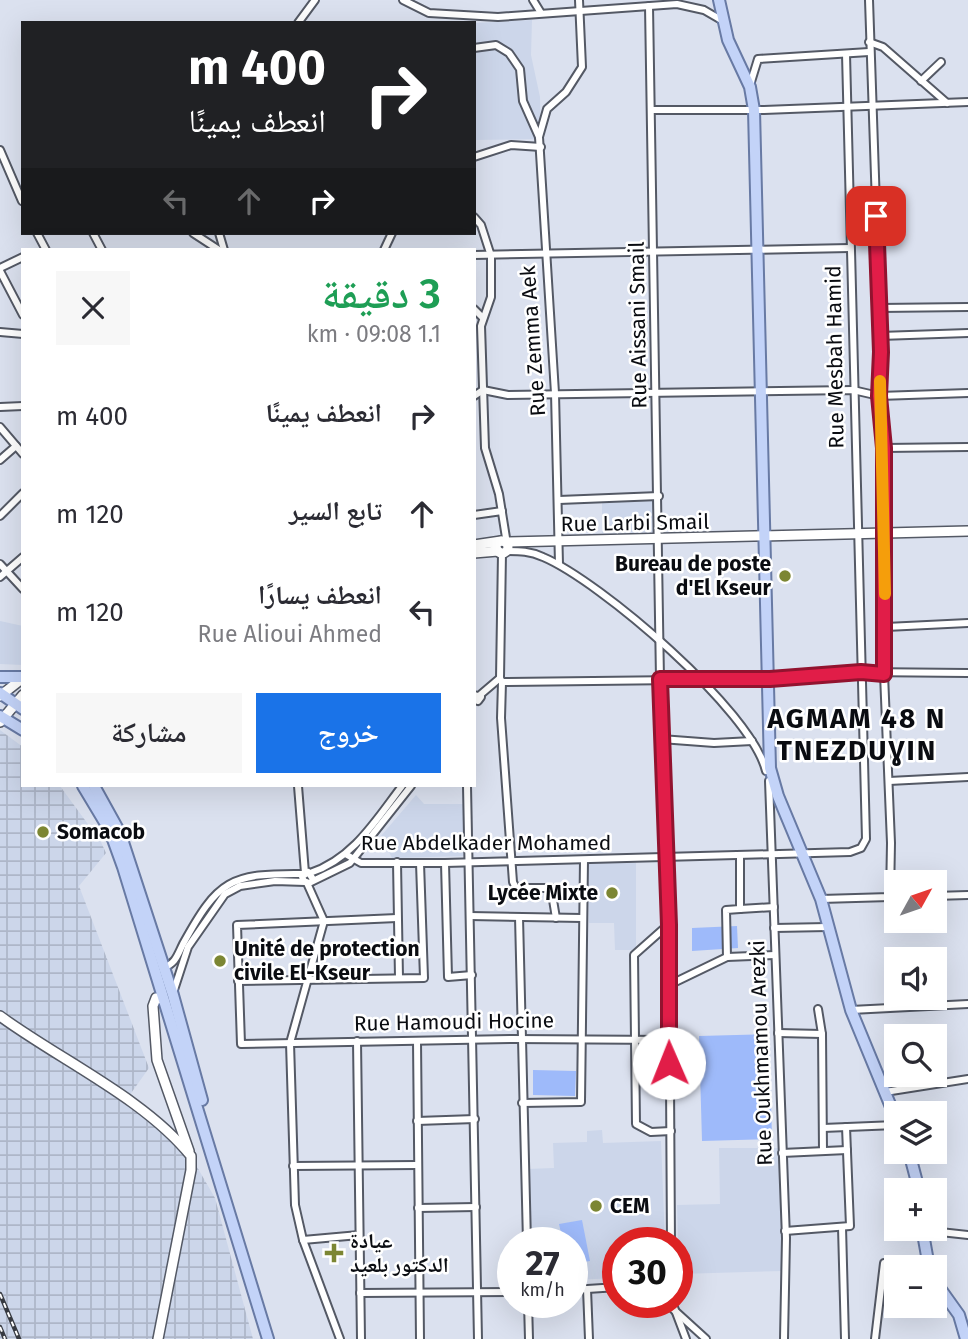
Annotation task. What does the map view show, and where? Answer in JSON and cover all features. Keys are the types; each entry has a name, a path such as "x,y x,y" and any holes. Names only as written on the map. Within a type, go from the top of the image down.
{"main road":[{"path":"719,0 728,40 750,87 754,110 772,776 821,899 851,1010 889,1101"},
{"name":"Rue Larbi Smail","path":"504,546 560,542 968,531"},
{"path":"476,545 504,546"},
{"path":"476,553 504,546"},
{"path":"0,677 21,677"},
{"path":"0,694 21,678"},
{"path":"0,694 21,702 1,721 21,729"},
{"path":"84,787 110,831 168,997 268,1339"},
{"path":"95,787 120,833 163,968 168,997"},
{"path":"158,1339 192,1165 157,1060 153,1006 156,998 168,997"},
{"path":"0,1016 125,1100 170,1134 191,1156"},
{"path":"947,1298 959,1315 966,1339"}],"street":[{"path":"299,21 315,0"},
{"path":"403,0 429,13 498,17 579,9 677,4 704,10 723,21"},
{"path":"533,0 541,13"},
{"path":"539,137 547,109 566,92 582,67 579,0"},
{"path":"869,0 880,336 879,396 884,448 884,674 892,870"},
{"name":"Rue Aissani Smail","path":"649,6 660,540 661,739 664,858 669,925 671,1227"},
{"path":"429,13 429,21"},
{"path":"869,42 883,47 947,103"},
{"name":"Rue Zemma Aek","path":"476,47 496,45 509,53 520,69 523,102 541,147 545,256 555,393 559,564"},
{"path":"750,87 758,59 869,52"},
{"name":"Rue Mesbah Hamid","path":"803,852 850,852 861,848 866,839 856,535 846,54"},
{"path":"921,81 941,62"},
{"path":"651,110 754,110 968,102"},
{"path":"476,156 511,145 541,147"},
{"path":"0,150 21,197"},
{"path":"476,219 481,225 491,256 491,297 482,318 483,390 485,448 502,511 504,546 501,718 511,862 516,888 551,888 556,918"},
{"path":"196,235 218,248"},
{"path":"476,255 545,256 654,249 850,248"},
{"path":"21,258 0,269 21,311"},
{"path":"879,308 968,307"},
{"path":"476,311 482,318"},
{"path":"0,332 21,334"},
{"path":"880,336 968,333"},
{"path":"476,343 483,345"},
{"path":"476,395 483,390 508,395 853,390 879,396 968,393"},
{"path":"0,407 21,406"},
{"path":"0,427 21,452"},
{"path":"0,460 16,446"},
{"path":"884,448 968,447"},
{"path":"0,516 21,495"},
{"path":"559,500 659,496"},
{"path":"476,515 502,511"},
{"name":"Rue Oukhmamou Arezki","path":"504,546 528,551 559,564 582,578 701,677 752,741 765,766 771,789 785,1231 784,1339"},
{"path":"0,577 21,559"},
{"path":"0,564 21,587"},
{"path":"886,627 968,623"},
{"path":"477,697 501,680 701,677 770,679 861,672 968,673"},
{"path":"661,739 714,743 752,741"},
{"path":"888,781 968,777"},
{"path":"298,787 307,877 324,921 290,1042 295,1205 303,1240 340,1339"},
{"path":"351,857 401,787"},
{"path":"351,857 410,787"},
{"path":"467,787 478,1339"},
{"name":"Rue Abdelkader Mohamed","path":"307,877 334,873 351,857 361,863 445,863 803,852"},
{"path":"740,856 740,909"},
{"path":"522,1103 581,1102 584,860"},
{"path":"397,862 399,978"},
{"path":"397,918 237,925 238,981 424,978 420,863"},
{"path":"445,863 447,977 472,975"},
{"path":"163,968 176,960 203,911 225,884 256,876 307,877"},
{"path":"168,997 188,947 225,894 240,886 307,877"},
{"path":"947,896 968,895"},
{"path":"821,899 884,897"},
{"path":"727,957 726,910 774,907"},
{"path":"470,916 582,918"},
{"path":"519,917 526,1227"},
{"path":"669,925 634,955 636,1124 651,1132 671,1131"},
{"path":"774,928 828,927"},
{"path":"669,985 727,957 775,955"},
{"name":"Rue Hamoudi Hocine","path":"238,981 240,1042 580,1038 669,1040"},
{"path":"851,1010 968,1004"},
{"path":"818,1009 822,1034 822,1151"},
{"path":"778,1033 822,1034"},
{"path":"357,1041 361,1339"},
{"path":"417,1041 420,1339"},
{"path":"885,1092 968,1079"},
{"path":"417,1121 475,1119"},
{"path":"823,1128 884,1125"},
{"path":"785,1231 850,1226 846,1127"},
{"path":"782,1153 847,1150"},
{"path":"293,1166 357,1168 417,1165"},
{"path":"418,1209 476,1207"},
{"path":"842,1227 845,1339"},
{"path":"947,1232 968,1235"},
{"path":"303,1240 359,1235"},
{"path":"874,1339 884,1263"},
{"path":"360,1293 497,1292"},
{"path":"588,1314 589,1339"},
{"path":"528,1318 529,1339"},
{"path":"677,1318 686,1339"},
{"path":"684,1318 706,1339"}],"shaded area":[{"path":"532,20 531,55 540,97 541,139 476,140 476,23"},
{"path":"654,500 654,532 602,533 602,502"},
{"path":"0,621 21,626 21,665 0,664"},
{"path":"0,730 21,746 21,787 61,787 106,853 79,886 149,1068 129,1096 178,1134 215,1198 253,1339 0,1339"},
{"path":"416,795 424,804 464,804 467,856 392,858 381,836"},
{"name":"Lycée Mixte","path":"588,863 636,863 636,950 615,950 614,923 589,923"},
{"path":"737,926 738,948 692,951 692,928"},
{"path":"769,1034 772,1139 702,1141 699,1036"},
{"path":"533,1070 576,1071 575,1096 533,1095"},
{"name":"CEM","path":"602,1130 603,1143 661,1141 664,1227 602,1227 602,1279 588,1279 588,1227 530,1227 528,1169 554,1168 553,1143 587,1142 587,1131"},
{"name":"CEM","path":"719,1148 780,1148 783,1271 693,1274 693,1227 678,1227 677,1205 720,1204"},
{"path":"582,1220 583,1227 560,1227 559,1224"}],"railway":[{"path":"0,1294 19,1339"},
{"path":"0,1327 5,1339"}],"slow traffic":[{"path":"880,381 884,448 885,594"}],"place":[{"name":"Bureau de poste d'El Kseur","path":"785,576"},
{"name":"Somacob","path":"43,832"},
{"name":"Lycée Mixte","path":"612,893"},
{"name":"Unité de protection civile El-Kseur","path":"220,961"},
{"name":"CEM","path":"596,1206"},
{"name":"عيادة الدكتور بلعيد","path":"334,1253"}],"district":[{"name":"AGMAM 48 N TNEZDUƔIN","path":"857,734"}],"route":[{"path":"669,1063 669,925 664,858 660,679 770,679 861,672 884,674 884,448 879,396 881,352 876,216"}]}
